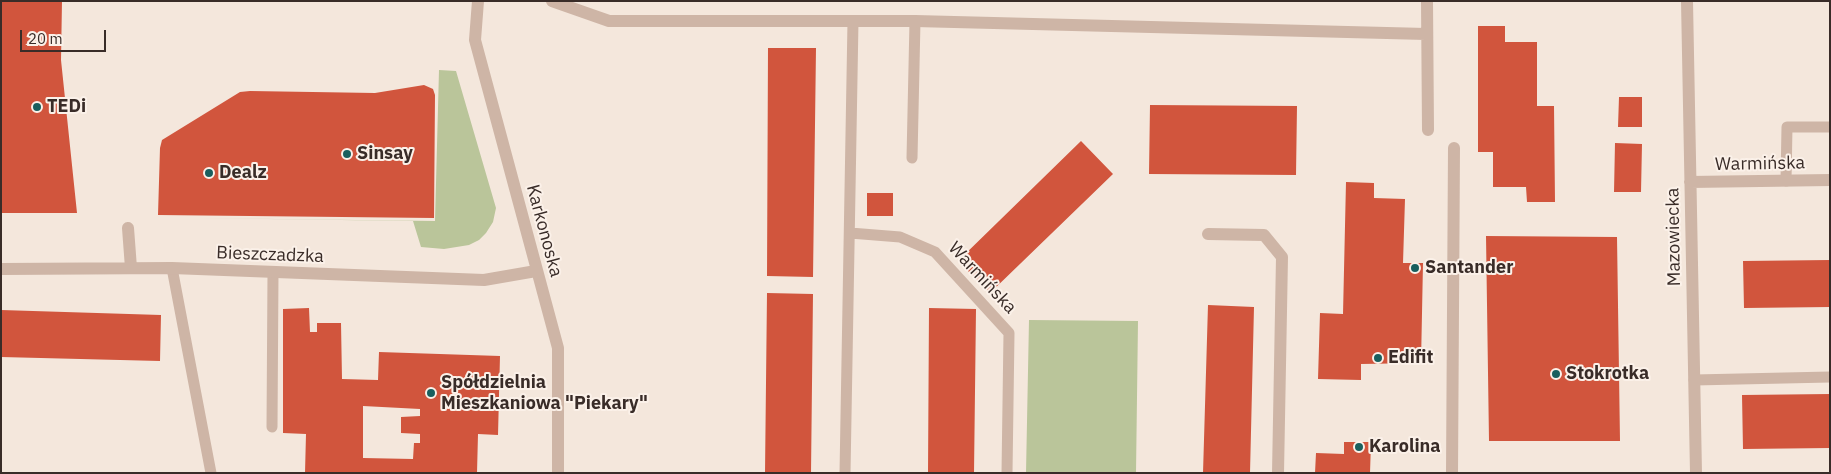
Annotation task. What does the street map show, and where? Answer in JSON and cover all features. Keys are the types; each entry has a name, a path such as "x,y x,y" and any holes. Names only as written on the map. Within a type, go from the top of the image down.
{"street":[{"name":"Karkonoska","path":"478,1 475,40 558,348 558,473"},
{"path":"552,1 609,21 915,21 1426,34"},
{"path":"1427,1 1428,130"},
{"name":"Mazowiecka","path":"1687,1 1696,473"},
{"path":"1452,473 1454,148"},
{"name":"Warmińska","path":"1690,182 1830,180"},
{"path":"128,228 131,268"},
{"path":"1208,234 1264,235 1282,257 1278,473"},
{"name":"Bieszczadzka","path":"1,269 172,268 484,280 536,271"}],"lane":[{"path":"845,473 853,21"},
{"path":"912,158 915,21"},
{"path":"1786,181 1787,127 1830,127"},
{"name":"Warmińska","path":"850,233 900,237 935,252 1009,333 1007,473"},
{"path":"172,268 211,473"},
{"path":"272,427 273,273"},
{"path":"1694,380 1830,377"}],"green space":[{"path":"439,70 456,71 496,208 493,222 479,240 469,245 444,249 421,247 413,221 196,218 435,221"},
{"path":"1029,320 1138,321 1136,473 1026,473"}],"building":[{"path":"1,1 62,1 61,60 77,213 1,213"},
{"path":"1478,26 1505,26 1505,42 1537,42 1537,106 1554,106 1555,202 1527,202 1526,187 1493,187 1493,152 1478,152"},
{"path":"768,48 816,48 813,277 767,276"},
{"path":"424,85 433,89 435,95 434,218 158,215 160,148 162,140 240,92 375,93"},
{"path":"1619,97 1642,97 1642,127 1618,127"},
{"path":"1150,105 1297,106 1296,175 1149,174"},
{"path":"1081,141 1113,174 990,293 958,261"},
{"path":"1615,143 1642,144 1641,192 1614,192"},
{"path":"1346,182 1374,183 1374,198 1405,199 1403,263 1423,263 1421,363 1361,364 1361,380 1318,379 1320,313 1343,314"},
{"path":"867,193 893,193 893,216 867,216"},
{"path":"1486,236 1617,237 1620,441 1489,441"},
{"path":"1830,260 1830,307 1744,308 1743,261"},
{"path":"767,293 813,294 811,473 765,473"},
{"path":"1208,305 1254,307 1250,473 1203,473"},
{"path":"309,308 310,332 317,332 317,323 341,323 342,379 378,380 379,352 500,356 498,435 478,434 477,473 305,473 306,434 283,433 283,309","holes":["363,406 420,409 420,416 401,417 401,433 420,434 420,443 414,443 413,459 363,458"]},
{"path":"929,308 976,309 974,473 928,473"},
{"path":"1,310 161,315 160,361 1,357"},
{"path":"1830,394 1830,448 1743,449 1742,395"},
{"path":"1344,442 1371,442 1370,473 1315,473 1316,453 1344,454"}],"place":[{"name":"TEDi","path":"37,107"},
{"name":"Sinsay","path":"347,154"},
{"name":"Dealz","path":"209,173"},
{"name":"Santander","path":"1415,268"},
{"name":"Edifit","path":"1378,358"},
{"name":"Stokrotka","path":"1556,374"},
{"name":"Spółdzielnia Mieszkaniowa \"Piekary\"","path":"431,393"},
{"name":"Karolina","path":"1359,447"}]}
